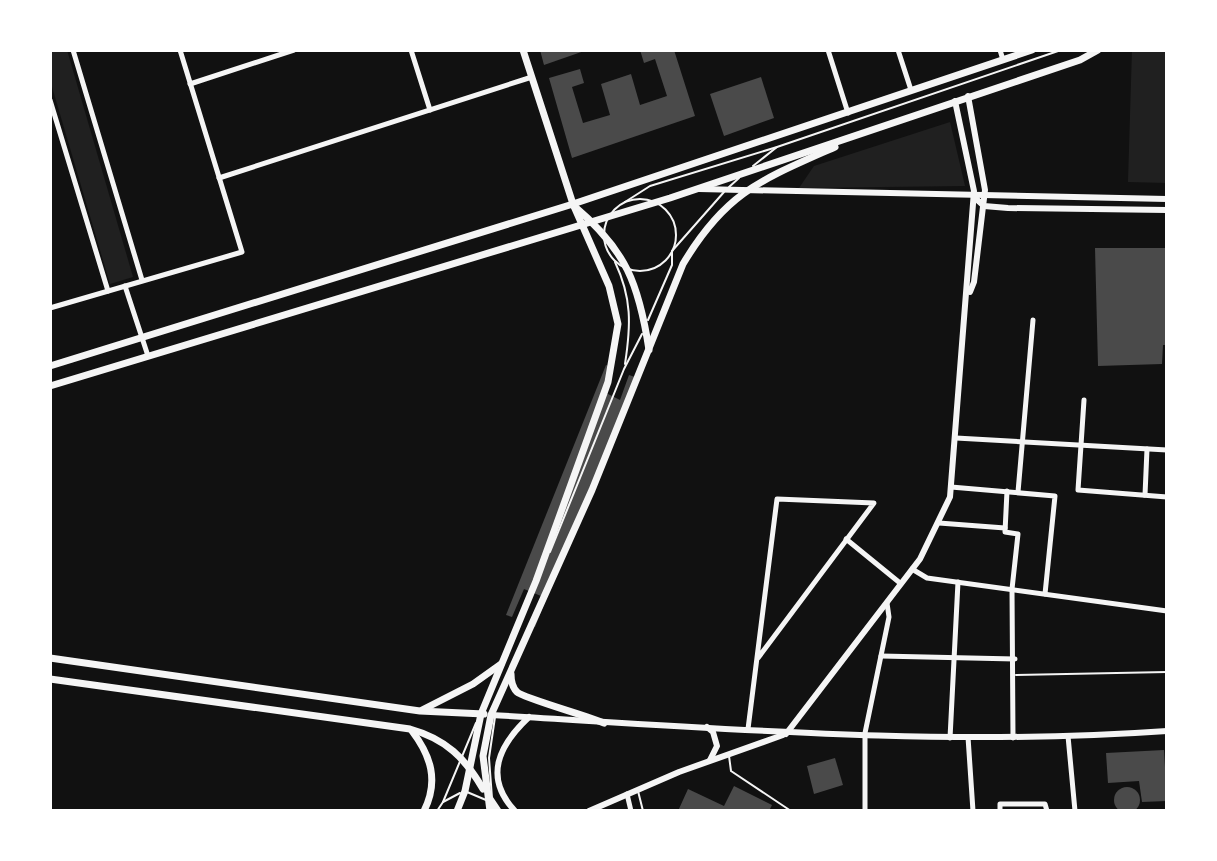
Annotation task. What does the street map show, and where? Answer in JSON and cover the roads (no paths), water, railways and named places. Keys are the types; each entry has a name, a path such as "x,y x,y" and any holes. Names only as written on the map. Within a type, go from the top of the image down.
{"main road":[{"path":"457,811 481,714 608,382 618,324 609,286 580,226 523,50"},
{"path":"50,366 573,204 1032,50"},
{"path":"50,386 593,222 1080,60 1098,50"},
{"path":"486,793 483,756 491,715 592,490 683,264 703,231 746,190 874,130"},
{"path":"573,204 593,222 627,266 637,287 649,350"},
{"path":"50,658 420,711 491,715"},
{"path":"420,711 473,684 503,662"},
{"path":"511,671 514,688 523,697 604,723"},
{"path":"50,679 410,729 449,746 470,767 494,810"},
{"path":"410,729 428,756 433,771 431,794 424,811"}],"street":[{"path":"73,50 142,280"},
{"path":"50,308 242,252 180,50"},
{"path":"190,84 294,50"},
{"path":"411,50 430,110"},
{"path":"828,50 848,113"},
{"path":"898,50 911,91"},
{"path":"1000,50 1003,60"},
{"path":"219,178 532,77"},
{"path":"968,96 984,195 974,282 968,295"},
{"path":"50,100 108,291"},
{"path":"589,811 710,760 786,734 912,569 939,523 951,487 974,197 955,100"},
{"path":"694,189 1167,199"},
{"path":"974,197 984,206 1167,210"},
{"path":"125,286 148,356"},
{"path":"1018,492 1033,320"},
{"path":"1084,400 1079,491 1167,497"},
{"path":"956,438 1167,450"},
{"path":"1145,495 1147,449"},
{"path":"951,487 1055,496 1045,594"},
{"path":"1007,491 1005,533 1018,534 1012,589 1015,659 1013,738"},
{"path":"748,729 777,499 874,503 758,658"},
{"path":"939,523 1005,528"},
{"path":"846,539 900,583"},
{"path":"912,569 927,578 1167,611"},
{"path":"950,738 958,582"},
{"path":"865,811 865,733 889,617 887,602"},
{"path":"881,656 1015,659"},
{"path":"491,715 604,723 704,725 786,734 865,733 950,738 1167,731"},
{"path":"515,811 502,793 497,762 505,742 529,717"},
{"path":"704,725 713,732 716,741 717,751 710,760"},
{"path":"1068,736 1075,811"},
{"path":"968,737 973,811"},
{"path":"627,794 631,811"},
{"path":"1000,811 1000,804 1027,808 1045,804 1047,811"}],"lane":[{"path":"624,369 631,311 627,289 604,239 605,227 616,208 650,186 777,147 1061,50"},
{"path":"614,259 634,270 645,271 656,267 687,238 716,199 777,147"},
{"path":"437,811 483,706 499,680 624,369 672,265 676,230 666,210 647,199 625,202"},
{"path":"1014,675 1167,672"},
{"path":"494,810 489,758 499,680"},
{"path":"729,756 731,771 791,811"},
{"path":"638,789 643,811"},
{"path":"443,802 460,793 470,792 487,801 494,810"}]}
